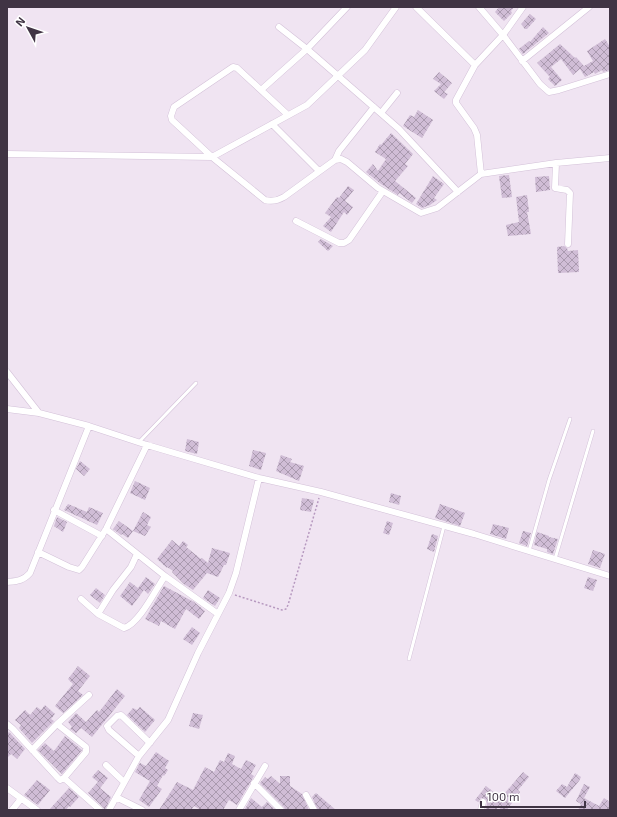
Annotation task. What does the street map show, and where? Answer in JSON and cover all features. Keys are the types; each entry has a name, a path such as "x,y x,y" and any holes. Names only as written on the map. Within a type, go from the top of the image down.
{"street":[{"path":"260,90 307,49 347,7"},
{"path":"7,154 212,157 307,105 365,50 396,7"},
{"path":"416,7 475,65"},
{"path":"479,7 503,35 540,84 549,92 610,74"},
{"path":"481,174 477,135 474,128 456,103 456,100 475,65 503,35 524,7"},
{"path":"522,61 588,7"},
{"path":"278,27 307,49 374,107 458,192"},
{"path":"288,115 237,68 233,67 173,108 171,116 172,120 212,157 264,200 270,202 277,201 284,197 318,171 335,160 341,159 348,162 378,188 421,213 437,208 481,174 556,163 610,158"},
{"path":"381,114 397,94"},
{"path":"335,160 339,151 374,107"},
{"path":"272,124 318,171"},
{"path":"556,163 555,188 567,190 570,193 568,244"},
{"path":"296,221 339,243 344,243 349,240 383,191"},
{"path":"7,372 39,412"},
{"path":"7,409 39,412 258,478 321,492 444,526 610,576"},
{"path":"7,582 20,581 30,573 89,426"},
{"path":"38,552 69,567 79,570 106,529 147,445"},
{"path":"109,810 139,756 168,720 198,653 228,592 236,573 258,478"},
{"path":"54,510 102,536"},
{"path":"106,529 165,576 218,614"},
{"path":"98,614 113,590 131,567 137,554"},
{"path":"81,599 98,614 124,628 128,627 142,611 165,576"},
{"path":"32,750 57,724 89,695"},
{"path":"139,756 109,730 107,726 117,716 121,715 150,743"},
{"path":"7,724 60,780 64,778 87,750 86,747 57,724"},
{"path":"106,765 124,782"},
{"path":"240,810 265,766"},
{"path":"64,778 100,810"},
{"path":"254,783 281,810"},
{"path":"7,788 37,810"},
{"path":"306,794 314,810"},
{"path":"116,796 142,810"},
{"path":"12,810 21,799"},
{"path":"481,810 483,802"}],"lane":[{"path":"139,442 196,383"},
{"path":"529,551 549,480 570,419"},
{"path":"555,559 593,431"},
{"path":"408,659 444,526"}],"path":[{"path":"228,592 282,610 286,609 321,492"}],"building":[{"path":"499,7 514,7 511,11 512,13 504,21 495,12"},
{"path":"530,14 536,19 527,29 525,29 521,24"},
{"path":"543,27 549,33 523,54 519,49 529,41 530,42"},
{"path":"605,39 610,47 610,70 603,72 602,70 595,74 594,72 585,77 580,69 573,75 561,59 551,67 562,80 555,86 548,79 550,77 537,63 560,44 575,58 576,57 584,66 593,61 587,51"},
{"path":"439,72 452,83 444,92 448,94 444,99 434,91 441,84 433,79"},
{"path":"418,110 433,120 422,138 403,126 410,115 414,117"},
{"path":"391,133 413,154 405,164 408,166 395,181 416,198 412,203 399,193 398,195 381,184 366,172 373,164 378,171 386,159 375,152 380,144 381,145"},
{"path":"509,175 512,197 502,198 499,176"},
{"path":"433,176 444,184 434,198 437,200 422,208 416,204"},
{"path":"549,176 550,190 536,192 535,177"},
{"path":"348,186 354,190 345,201 353,207 347,215 344,212 331,232 323,226 331,217 325,213 337,197 339,198"},
{"path":"527,195 529,212 527,212 531,234 508,236 506,225 519,222 516,197"},
{"path":"321,239 333,246 328,251 318,242"},
{"path":"564,246 568,251 578,250 579,272 558,273 557,247"},
{"path":"187,439 199,442 197,454 185,451"},
{"path":"253,450 266,453 261,470 249,466"},
{"path":"281,455 292,459 290,462 304,466 299,481 276,471"},
{"path":"80,461 90,469 84,476 76,469"},
{"path":"135,481 150,488 145,500 130,493"},
{"path":"391,493 401,496 399,505 389,502"},
{"path":"302,498 314,500 311,512 300,510"},
{"path":"68,504 87,512 89,507 103,513 97,525 64,510"},
{"path":"440,504 465,513 460,526 435,518"},
{"path":"143,512 151,517 147,525 151,527 145,536 133,531"},
{"path":"57,517 67,522 63,532 54,526"},
{"path":"119,521 133,531 128,538 113,529"},
{"path":"387,521 393,523 389,535 383,533"},
{"path":"493,524 509,528 506,539 490,534"},
{"path":"523,531 531,533 527,546 519,543"},
{"path":"537,532 558,539 553,554 547,552 547,549 534,545"},
{"path":"432,534 438,536 434,552 427,549"},
{"path":"172,540 179,546 183,541 188,545 186,547 208,563 212,548 230,553 226,565 224,565 218,577 207,573 193,590 184,584 172,572 173,571 157,559"},
{"path":"593,550 605,554 600,568 588,564"},
{"path":"146,577 155,584 148,594 144,590 132,606 120,596 130,582 138,588"},
{"path":"588,577 597,580 593,591 584,588"},
{"path":"164,586 194,602 205,611 199,619 186,609 175,629 161,621 159,626 145,619"},
{"path":"96,588 105,595 100,603 90,595"},
{"path":"208,590 220,598 215,606 203,598"},
{"path":"192,627 200,633 192,645 183,639"},
{"path":"78,666 90,676 78,691 83,695 63,713 55,706 73,684 68,679"},
{"path":"117,689 125,696 92,737 81,728 76,733 70,729 72,727 68,722 76,713 86,722 97,710 99,712"},
{"path":"45,705 55,714 51,719 54,721 32,743 19,728 21,725 15,720 25,710 30,715 37,707 41,710"},
{"path":"140,707 155,720 145,732 127,715 133,708 137,710"},
{"path":"193,713 203,715 199,729 189,726"},
{"path":"9,732 25,749 17,759 11,754 7,758 7,734"},
{"path":"65,736 82,750 62,774 38,750 45,743 54,751"},
{"path":"156,752 169,761 165,768 168,770 164,776 163,775 157,786 162,789 149,807 139,800 150,781 135,772 140,763 146,766"},
{"path":"228,753 235,756 232,764 241,769 246,760 256,765 251,774 254,776 237,805 229,800 223,810 201,810 194,806 191,810 159,810 177,782 193,790 205,767 214,772 220,760 224,762"},
{"path":"98,770 108,778 100,788 111,797 105,810 88,793 98,782 92,777"},
{"path":"523,772 529,777 518,790 520,792 507,810 502,810 498,807 496,810 488,810 486,809 486,799 481,798 478,802 475,800 486,786 496,794 494,798 498,801"},
{"path":"575,773 581,777 565,798 556,791 562,784 567,787"},
{"path":"271,776 280,784 280,776 290,776 290,786 302,794 309,810 285,810 284,807 260,783 265,777 267,779"},
{"path":"37,780 50,790 38,805 24,795"},
{"path":"584,784 590,787 584,798 599,806 604,798 610,802 610,810 578,810 581,804 576,801"},
{"path":"69,788 79,797 70,807 69,806 66,810 49,810"},
{"path":"316,793 336,810 318,810 312,797"},
{"path":"251,798 262,807 267,802 275,810 246,810 245,809"}]}
